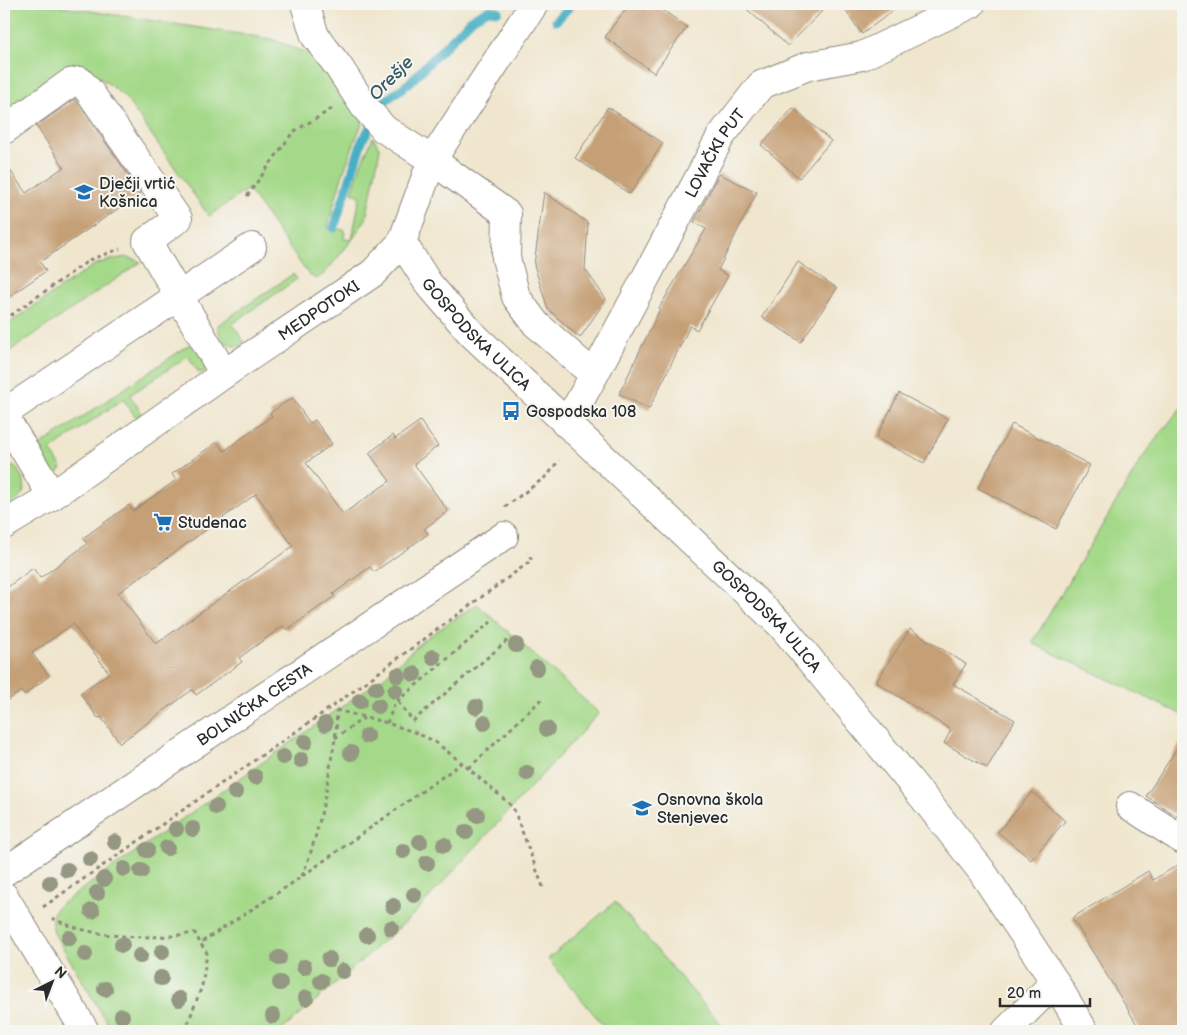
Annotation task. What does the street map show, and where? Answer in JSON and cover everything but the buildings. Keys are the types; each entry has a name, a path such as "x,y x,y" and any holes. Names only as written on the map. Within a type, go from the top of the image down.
{"street":[{"path":"305,4 315,36 338,66 360,100 384,129 432,160 507,214 506,258 516,297 536,324 594,376"},
{"name":"MEDPOTOKI","path":"4,525 52,496 224,374 373,272 402,242 432,160 534,4"},
{"name":"LOVAČKI PUT","path":"564,423 578,404 594,376 720,136 761,85 808,66 862,56 971,4"},
{"path":"4,130 70,82 80,81 89,90 178,219 147,241 224,374"},
{"name":"GOSPODSKA ULICA","path":"402,242 428,283 470,332 564,423 782,626 923,796 980,870 1084,1031"},
{"path":"52,496 4,415 178,295 252,247"},
{"name":"BOLNIČKA CESTA","path":"4,872 508,531"},
{"path":"1130,806 1183,840"},
{"path":"4,896 85,1031"},
{"path":"1006,1031 1054,982"}],"path":[{"path":"247,196 293,132 360,100"},
{"path":"4,320 91,259 147,241"},
{"path":"38,911 333,706 532,560 508,531 558,460"},
{"path":"387,723 395,703 491,622"},
{"path":"398,702 413,721 508,640"},
{"path":"469,768 543,698"},
{"path":"301,877 311,854 320,820 337,725 336,711 333,706"},
{"path":"336,711 365,717 414,732 434,741 462,762 512,807 543,887"},
{"path":"335,738 365,717"},
{"path":"200,942 301,877 462,762"},
{"path":"46,914 60,922 98,933 168,937 195,933 207,953 202,986 185,1031"}],"green space":[{"path":"4,4 44,4 272,39 315,57 363,121 343,173 328,227 345,230 344,239 352,240 325,273 316,279 308,274 248,189 209,216 125,97 101,78 58,72 25,96 29,102 4,121"},
{"path":"373,137 380,149 366,219 352,240 360,196 352,192 361,164"},
{"path":"126,257 141,262 4,355 4,327 94,265"},
{"path":"293,274 297,279 232,324 244,341 242,346 233,346 225,342 218,330 218,325"},
{"path":"194,344 206,364 204,372 199,373 188,356 130,395 141,412 139,417 135,416 123,399 50,450 62,468 58,473 54,474 38,447 189,345"},
{"path":"1183,405 1183,715 1032,643 1146,452"},
{"path":"15,466 25,487 21,496 11,505 4,495 4,470"},
{"path":"477,604 599,713 411,917 281,1031 112,1031 54,933 52,919 57,907 384,677 422,641"},
{"path":"615,902 727,1031 608,1031 548,959"}],"waterway":[{"name":"Orešje","path":"556,21 572,4"},
{"name":"Orešje","path":"334,228 362,141 385,101 409,83 473,18 488,10 498,11"}],"place":[{"name":"Dječji vrtić Košnica","path":"84,192"},
{"name":"Gospodska 108","path":"511,411"},
{"name":"Studenac","path":"163,522"},
{"name":"Osnovna škola Stenjevec","path":"642,808"}]}
